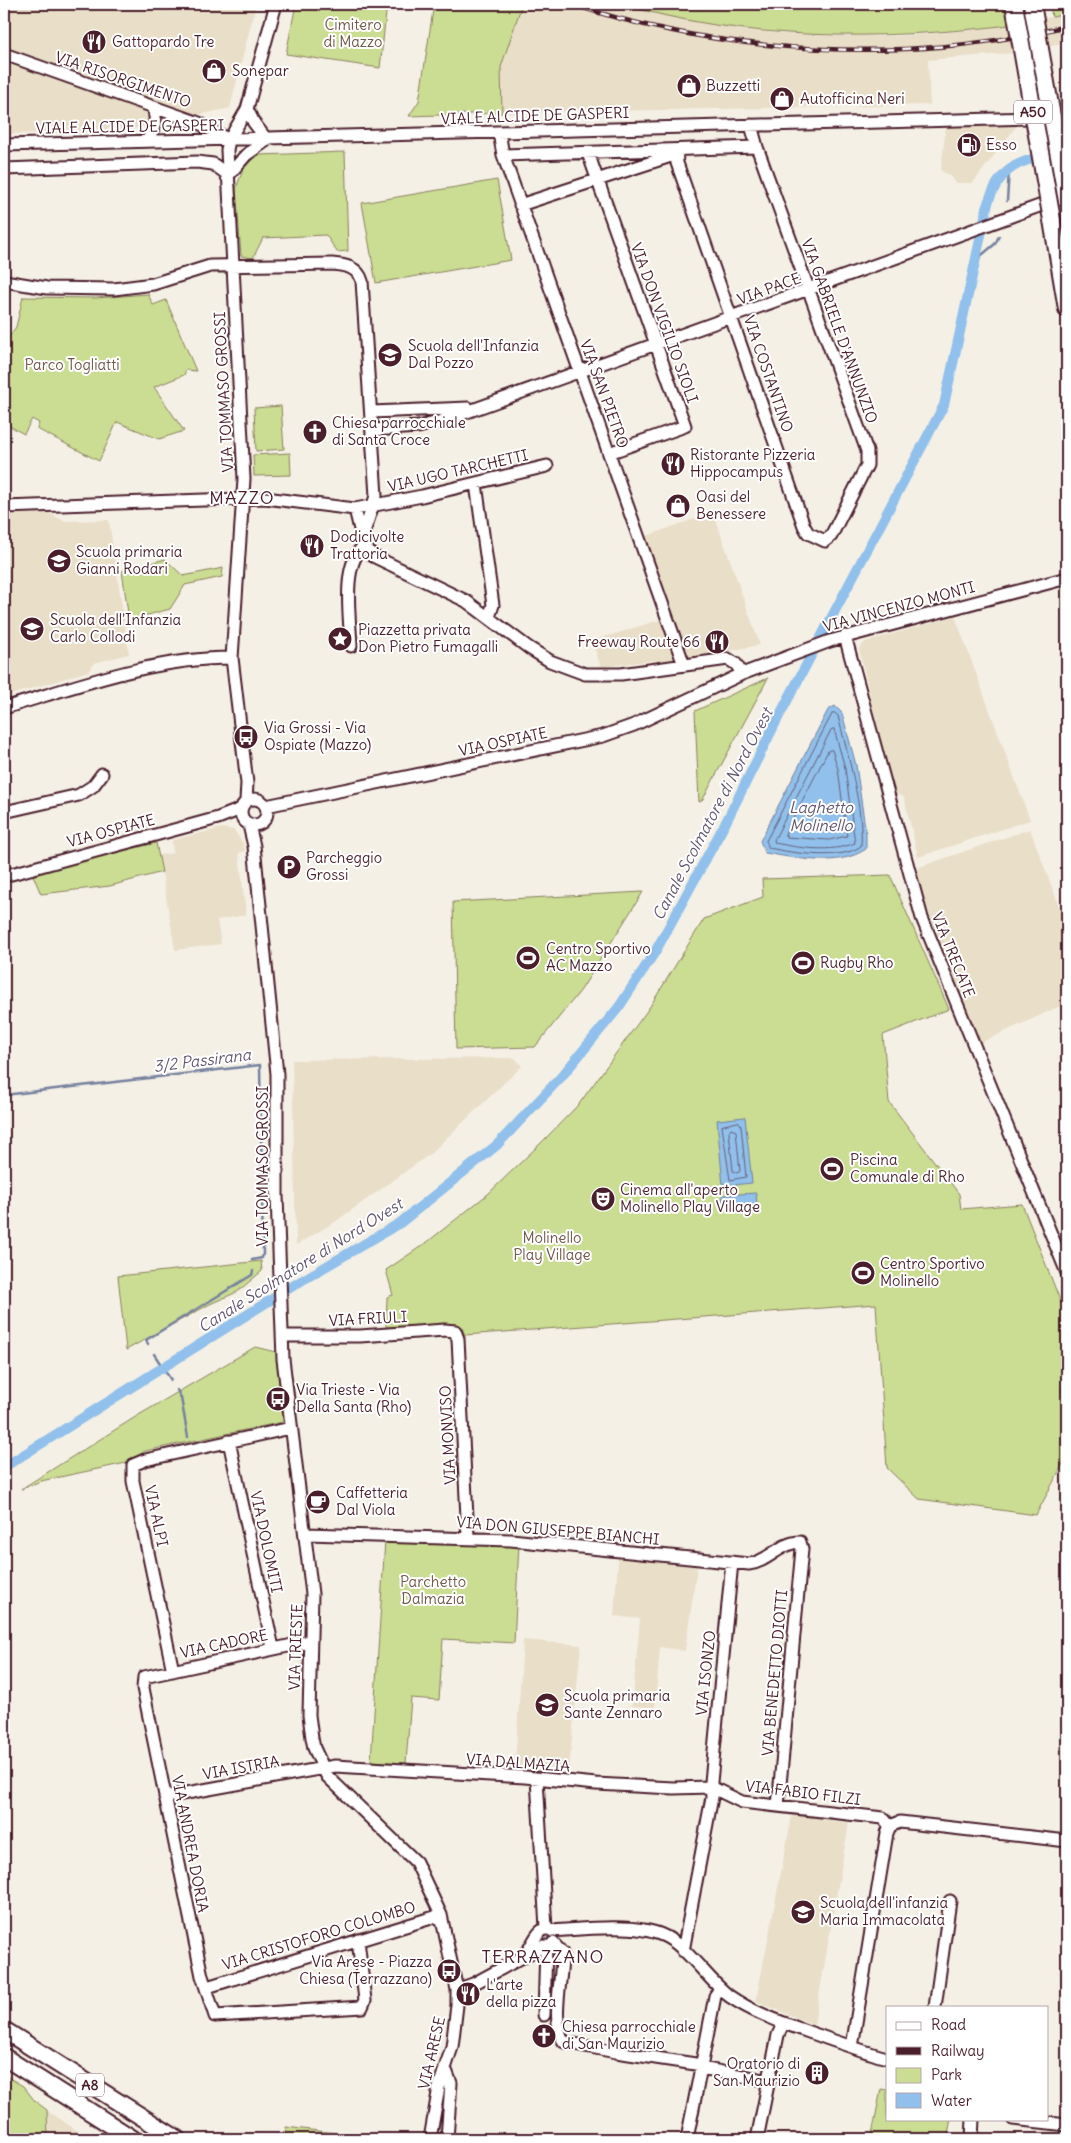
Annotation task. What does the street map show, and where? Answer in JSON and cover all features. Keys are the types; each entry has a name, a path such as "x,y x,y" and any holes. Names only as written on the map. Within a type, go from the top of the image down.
{"highway":[{"name":"A50","path":"1014,4 1067,309"},
{"name":"A50","path":"1032,4 1067,201"},
{"name":"A8","path":"4,2030 177,2139"},
{"name":"A8","path":"4,2057 133,2139"}],"street":[{"path":"229,140 247,109 276,4"},
{"name":"VIA RISORGIMENTO","path":"4,54 199,123 229,140"},
{"path":"147,141 154,129 156,116 152,107"},
{"path":"4,169 197,162 213,164 227,176 246,155 267,140 254,123 247,109"},
{"name":"VIALE ALCIDE DE GASPERI","path":"4,145 267,140 751,125 1067,118"},
{"name":"VIA GABRIELE D'ANNUNZIO","path":"751,125 756,147 869,459 831,536 825,541"},
{"name":"VIA SAN PIETRO","path":"500,132 503,155 520,205 684,665"},
{"name":"VIA TOMMASO GROSSI","path":"229,140 227,176 243,498 232,658 247,783 246,806 253,825 277,1074 279,1277 282,1336"},
{"path":"520,205 676,153 691,150 756,147"},
{"name":"VIA DON VIGILIO SIOLI","path":"588,153 685,426 609,453"},
{"path":"503,155 676,153"},
{"name":"VIA COSTANTINO","path":"676,153 804,526 808,533 825,541"},
{"name":"VIA PACE","path":"373,430 428,426 655,344 733,318 1067,196"},
{"path":"4,281 47,288 114,289 153,284 210,266 344,265 357,272 362,282 372,412 376,504 364,541 354,557 350,576 351,646"},
{"name":"VIA PACE","path":"372,412 480,408"},
{"path":"425,410 429,418 428,426"},
{"name":"VIA UGO TARCHETTI","path":"356,509 476,484 547,466"},
{"path":"476,484 493,605 489,617"},
{"path":"4,506 265,498 356,509 364,541 373,556 466,601 540,655 559,665 585,674 608,676 732,660 736,664 739,676"},
{"name":"VIA VINCENZO MONTI","path":"739,676 846,636 1067,578"},
{"name":"VIA TRECATE","path":"846,636 922,918 1067,1273"},
{"path":"4,708 159,665 194,660 232,658"},
{"name":"VIA OSPIATE","path":"266,806 603,736 634,725 739,676"},
{"path":"4,812 79,795 93,786 102,774"},
{"path":"246,806 266,806 266,817 253,825"},
{"name":"VIA OSPIATE","path":"4,876 225,816 246,806"},
{"name":"VIA FRIULI","path":"282,1336 350,1336 455,1331"},
{"name":"VIA MONVISO","path":"455,1331 458,1339 468,1537"},
{"name":"VIA TRIESTE","path":"282,1336 291,1428 306,1534 312,1594 309,1715 314,1748 322,1769 327,1776 416,1862 441,1915"},
{"path":"229,1442 291,1428"},
{"name":"VIA DOLOMITI","path":"229,1442 273,1648"},
{"name":"VIA ALPI","path":"173,1671 133,1481 133,1466 145,1460 229,1442"},
{"name":"VIA DON GIUSEPPE BIANCHI","path":"306,1534 468,1537 756,1563 790,1544 801,1543"},
{"name":"VIA BENEDETTO DIOTTI","path":"778,1806 801,1543"},
{"name":"VIA ISONZO","path":"682,1951 710,1813 732,1562"},
{"name":"VIA CADORE","path":"144,1677 311,1641"},
{"name":"VIA ANDREA DORIA","path":"144,1677 143,1688 202,1976 215,2016 362,2007 365,2000 358,1940"},
{"name":"VIA DALMAZIA","path":"322,1769 349,1766 613,1785 704,1789 711,1787"},
{"name":"VIA ISTRIA","path":"165,1797 322,1769"},
{"path":"538,1779 550,1938 544,2015"},
{"name":"VIA FABIO FILZI","path":"711,1787 742,1802 883,1818 890,1826"},
{"path":"852,2047 887,1833 890,1826 900,1822 1067,1841"},
{"path":"935,2006 950,1901"},
{"name":"VIA CRISTOFORO COLOMBO","path":"207,1987 441,1915"},
{"name":"VIA ARESE","path":"430,2139 438,2092 454,2035 458,1990 441,1915"},
{"path":"458,1990 525,1956 550,1938 595,1928 656,1932 671,1940 720,1989 743,2004 783,2024 886,2058"},
{"path":"550,1938 562,1953 559,2016 562,2038 568,2044 702,2067 769,2081"},
{"path":"687,2139 715,1996 720,1989"},
{"path":"757,2139 778,2035 783,2024"},
{"path":"445,2068 451,2083 447,2139"},
{"path":"972,2139 973,2120"},
{"path":"1022,2120 1067,2125"}],"shaded area":[{"path":"4,4 256,4 230,108 124,131 4,134"},
{"path":"522,4 620,4 703,23 772,33 835,36 899,36 963,31 1067,14 1067,42 1013,53 928,60 930,105 502,113 501,67"},
{"path":"1019,123 973,183 956,183 949,175 941,171 946,124"},
{"path":"713,512 760,645 677,661 657,663 656,660 601,667 592,641 672,616 644,537"},
{"name":"Scuola primaria Gianni Rodari","path":"49,513 64,521 109,520 129,654 94,663 89,671 4,697 4,514"},
{"path":"955,616 1030,820 918,857 904,797 893,793 859,649 865,642"},
{"path":"222,828 234,830 243,843 245,851 239,853 246,915 217,920 221,944 175,950 159,855 173,853 172,840"},
{"path":"1030,829 1067,927 1067,1003 980,1043 915,879 919,867"},
{"path":"515,1058 522,1066 430,1154 335,1222 296,1245 292,1060"},
{"path":"619,1545 699,1553 685,1651 660,1647 655,1708 632,1706 640,1619 614,1616"},
{"name":"Scuola primaria Sante Zennaro","path":"523,1640 581,1645 569,1769 515,1765"},
{"name":"Scuola dell'infanzia Maria Immacolata","path":"792,1815 849,1823 814,2025 756,2001"},
{"path":"47,2110 79,2132 101,2139 48,2139"}],"green space":[{"name":"Cimitero di Mazzo","path":"296,4 387,4 380,68 286,54"},
{"path":"434,4 522,4 501,67 502,113 409,116 419,101"},
{"path":"620,4 1006,4 1009,25 911,34 813,34 716,25"},
{"path":"1050,4 1067,4 1067,14 1052,17"},
{"path":"345,152 348,251 337,252 326,235 263,238 253,258 241,256 236,188 245,165 259,155"},
{"path":"497,180 511,260 376,283 362,203"},
{"name":"Parco Togliatti","path":"148,294 153,305 166,300 196,371 186,370 184,375 154,387 184,431 159,439 117,422 99,461 37,429 39,423 32,419 24,434 4,423 4,343 16,327 23,297 96,298"},
{"path":"281,406 284,449 256,451 254,408"},
{"path":"290,453 291,475 254,476 253,455"},
{"path":"165,559 183,576 223,568 222,577 185,585 170,609 129,620 122,571"},
{"path":"768,678 703,799 699,802 695,711"},
{"path":"156,843 162,872 110,886 41,894 32,873"},
{"name":"Molinello Play Village","path":"890,875 949,1009 883,1035 889,1102 959,1194 961,1209 1022,1204 1067,1318 1067,1386 1061,1390 1067,1401 1067,1456 1036,1515 919,1499 887,1468 876,1304 465,1335 462,1328 456,1324 386,1327 387,1297 393,1295 386,1270 426,1243 488,1194 579,1104 649,1008 704,919 763,897 762,879"},
{"name":"Centro Sportivo AC Mazzo","path":"643,892 581,990 535,1047 456,1049 453,902"},
{"path":"261,1261 262,1271 237,1292 210,1304 126,1350 118,1276"},
{"path":"255,1347 276,1352 283,1422 145,1451 126,1463 41,1481 21,1489 137,1416"},
{"name":"Parchetto Dalmazia","path":"385,1540 519,1544 514,1643 443,1639 439,1700 411,1698 406,1763 371,1761"},
{"path":"4,2075 23,2086 35,2101 47,2110 48,2139 4,2139"},
{"path":"881,2089 886,2090 886,2120 951,2120 947,2139 871,2139"},
{"path":"286,2127 352,2135 351,2139 285,2139"}],"water":[{"name":"Laghetto Molinello","path":"835,706 842,713 856,765 866,834 866,849 855,855 830,860 803,859 765,853 760,841 828,710"},
{"path":"745,1117 752,1183 723,1186 717,1120"},
{"path":"756,1193 757,1204 723,1207 722,1195"}],"waterway":[{"name":"Canale Scolmatore di Nord Ovest","path":"4,1467 301,1281 400,1223 497,1145 562,1076 619,1007 655,952 726,822 776,722 944,405 988,203 994,189 1001,178 1018,164 1067,151"},
{"path":"1007,201 1009,170"},
{"path":"977,259 995,244 999,236"},
{"name":"3/2 Passirana","path":"4,1095 260,1065 263,1254 262,1258 252,1260"},
{"name":"3/2 Passirana","path":"148,1344 146,1340 252,1275 253,1271"},
{"name":"3/2 Passirana","path":"154,1354 171,1380"},
{"name":"3/2 Passirana","path":"177,1390 181,1398 188,1437"}],"railway":[{"path":"571,4 630,21 691,34 754,44 818,49 881,50 944,46 1007,38 1067,26"}],"place":[{"name":"Gattopardo Tre","path":"94,42"},
{"name":"Sonepar","path":"214,71"},
{"name":"Buzzetti","path":"689,86"},
{"name":"Autofficina Neri","path":"782,99"},
{"name":"Esso","path":"969,145"},
{"name":"Scuola dell'Infanzia Dal Pozzo","path":"390,355"},
{"name":"Chiesa parrocchiale di Santa Croce","path":"315,432"},
{"name":"Ristorante Pizzeria Hippocampus","path":"673,464"},
{"name":"Oasi del Benessere","path":"678,506"},
{"name":"Dodicivolte Trattoria","path":"312,546"},
{"name":"Scuola primaria Gianni Rodari","path":"59,561"},
{"name":"Scuola dell'Infanzia Carlo Collodi","path":"32,629"},
{"name":"Piazzetta privata Don Pietro Fumagalli","path":"340,639"},
{"name":"Freeway Route 66","path":"717,642"},
{"name":"Via Grossi - Via Ospiate (Mazzo)","path":"246,737"},
{"name":"Parcheggio Grossi","path":"289,867"},
{"name":"Centro Sportivo AC Mazzo","path":"528,958"},
{"name":"Rugby Rho","path":"803,963"},
{"name":"Piscina Comunale di Rho","path":"832,1169"},
{"name":"Cinema all'aperto Molinello Play Village","path":"603,1199"},
{"name":"Centro Sportivo Molinello","path":"863,1273"},
{"name":"Via Trieste - Via Della Santa (Rho)","path":"278,1399"},
{"name":"Caffetteria Dal Viola","path":"318,1502"},
{"name":"Scuola primaria Sante Zennaro","path":"547,1705"},
{"name":"Scuola dell'infanzia Maria Immacolata","path":"803,1912"},
{"name":"Via Arese - Piazza Chiesa (Terrazzano)","path":"449,1971"},
{"name":"L'arte della pizza","path":"468,1994"},
{"name":"Chiesa parrocchiale di San Maurizio","path":"544,2036"},
{"name":"Oratorio di San Maurizio","path":"817,2073"}],"district":[{"name":"MAZZO","path":"242,498"},
{"name":"TERRAZZANO","path":"543,1957"}]}
